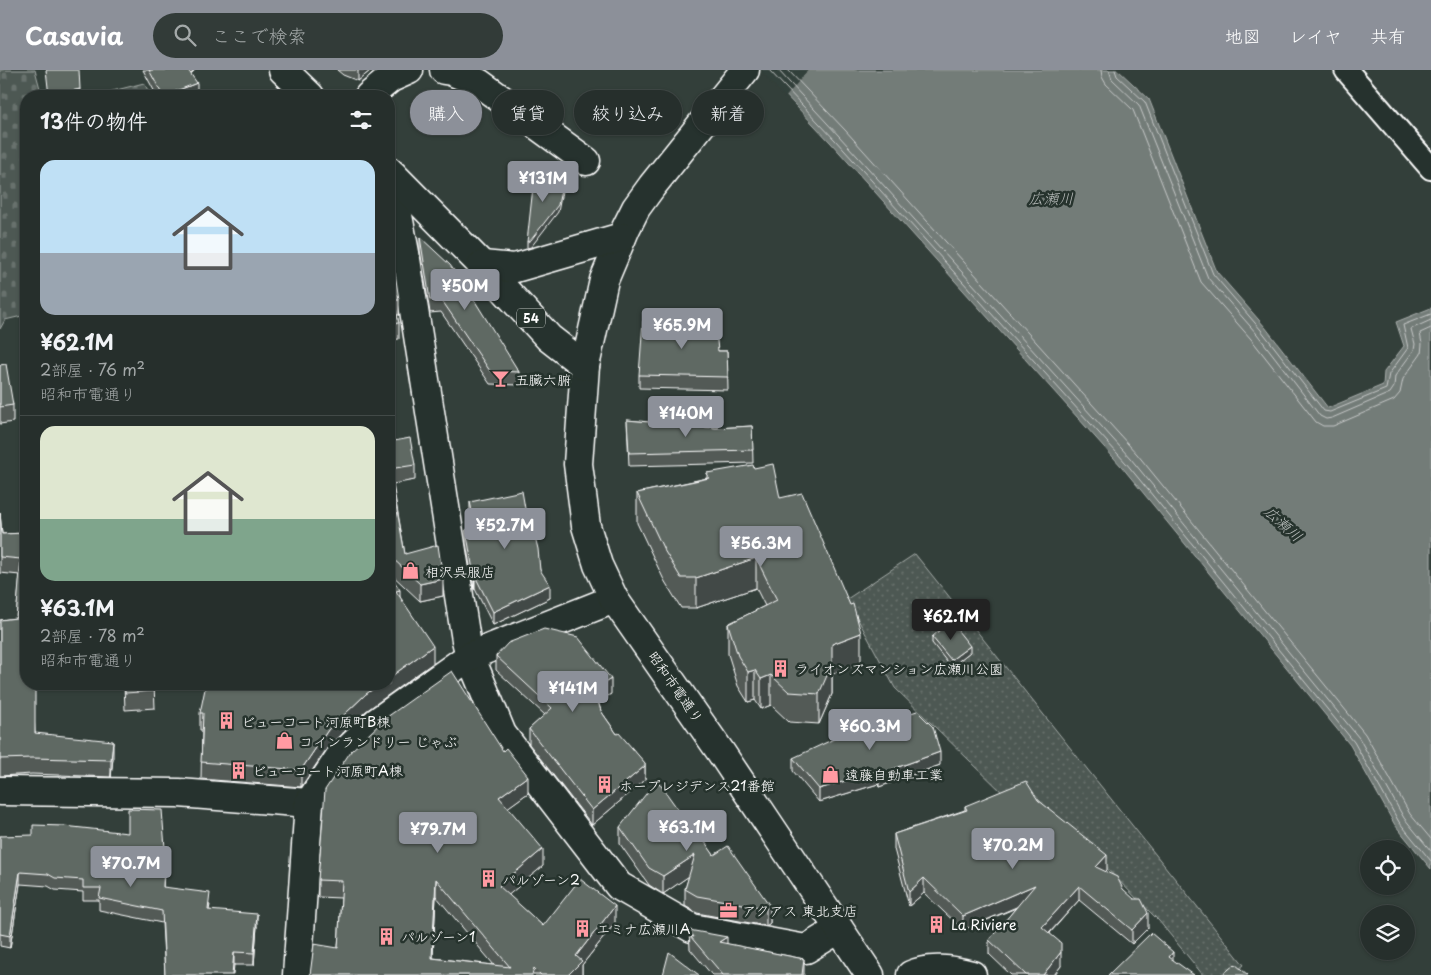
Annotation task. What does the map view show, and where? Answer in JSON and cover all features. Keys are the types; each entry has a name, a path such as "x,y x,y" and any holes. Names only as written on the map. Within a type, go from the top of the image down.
{"street":[{"path":"283,70 304,90"},
{"path":"376,90 391,78 409,70"},
{"path":"444,70 479,82 586,161"},
{"name":"昭和市電通り","path":"744,70 636,208 604,280 585,366 578,464 586,526 598,566 614,599 720,751 870,975"},
{"path":"1346,70 1431,168"},
{"name":"54","path":"395,177 482,265 549,338 585,366"},
{"path":"395,198 466,640 470,656 502,734 619,886 692,928 806,949 839,930"},
{"path":"482,265 515,268 622,237"},
{"path":"297,975 309,803 339,758 377,722 470,656 614,599"},
{"path":"0,791 179,793 309,803"},
{"path":"912,975 919,971 952,969 972,975"}],"green space":[{"path":"0,70 35,70 40,90 20,90 20,316 5,320 0,329"},
{"path":"144,83 148,90 117,90"},
{"path":"915,554 1244,965 1231,975 1203,975 1159,921 1028,789 1007,797 895,688 847,599"}],"water":[{"name":"広瀬川","path":"762,70 1118,70 1149,99 1217,272 1265,327 1328,408 1383,385 1384,372 1404,346 1396,322 1431,308 1431,869 1415,849 1415,840 1407,840 1395,825 1350,745 1122,467 831,143"}],"pier":[{"path":"760,70 808,70 785,98"}],"building":[{"path":"46,70 79,70 80,89 48,90"},
{"path":"149,70 188,70 197,83 179,90 160,90"},
{"path":"534,178 563,180 558,205 531,240 527,242"},
{"path":"420,237 450,265 468,290 519,372 490,371 441,299 430,300"},
{"path":"395,273 399,300 395,300"},
{"path":"395,308 399,323 395,323"},
{"path":"703,316 716,331 718,351 727,351 728,377 639,375 643,321 680,325 680,318"},
{"path":"6,364 13,405 0,407 0,365"},
{"path":"627,420 716,428 752,426 753,450 629,453"},
{"path":"410,438 415,465 395,468 395,441"},
{"path":"773,464 780,498 802,493 850,605 853,604 861,633 832,644 832,664 819,694 789,692 771,675 761,679 755,670 748,672 738,656 728,624 777,600 756,558 696,578 681,578 664,550 637,493 709,478 707,473 753,465 754,468"},
{"path":"522,491 527,520 531,520 538,549 540,570 550,585 493,612 474,576 466,530 476,528 470,502"},
{"path":"395,499 405,554 438,545 443,579 420,584 395,561"},
{"path":"0,513 2,534 20,533 20,559 0,557"},
{"path":"20,571 20,690 35,690 35,733 113,741 111,760 0,759 0,620 16,618"},
{"path":"395,582 400,590 396,591 433,646 395,674"},
{"path":"950,621 970,646 951,660 932,637"},
{"path":"544,629 578,637 611,679 594,689 601,711 617,734 619,733 645,763 645,766 592,810 529,729 552,708 496,656 508,643"},
{"path":"452,671 503,751 506,748 528,776 499,797 543,849 499,886 543,926 580,879 615,906 576,956 582,961 568,975 541,975 534,968 532,975 310,975 314,944 338,948 342,881 318,880 325,790 351,751 387,717","holes":["436,879 510,967 432,958"]},
{"path":"125,690 155,691 125,693"},
{"path":"205,690 372,690 328,730 301,770 201,762 203,713 200,713"},
{"path":"917,711 933,727 940,752 879,774 878,771 819,789 793,758 836,738"},
{"path":"657,780 684,818 687,816 714,855 728,846 770,906 766,908 697,896 685,889 695,855 663,876 649,868 620,827"},
{"path":"1026,781 1038,800 1107,855 1096,867 1117,877 1123,889 1134,899 1141,899 1148,913 1132,930 1079,886 1042,927 1061,943 1061,952 1043,975 1026,975 989,940 1035,885 963,916 924,878 909,892 894,834 967,810 965,806"},
{"path":"128,809 162,810 165,848 163,887 210,893 208,910 257,914 254,953 234,952 232,975 165,975 162,911 99,898 101,888 83,888 83,880 55,878 48,874 20,872 10,936 0,934 0,836 33,835 33,825 64,826 128,833"},
{"path":"689,930 727,937 719,942 804,959 802,975 723,975 690,936 694,937"},
{"path":"1151,933 1173,952 1169,957 1194,975 1108,975"},
{"path":"669,952 699,975 663,975"},
{"path":"1235,964 1248,975 1222,975"}],"place":[{"name":"五臓六腑","path":"501,379"},
{"name":"相沢呉服店","path":"411,571"},
{"name":"ライオンズマンション広瀬川公園","path":"781,668"},
{"name":"ビューコート河原町B棟","path":"227,721"},
{"name":"コインランドリー じゃぶ","path":"285,741"},
{"name":"ビューコート河原町A棟","path":"238,770"},
{"name":"遠藤自動車工業","path":"831,774"},
{"name":"ホープレジデンス21番館","path":"605,785"},
{"name":"パルゾーン2","path":"488,879"},
{"name":"アクアス 東北支店","path":"728,910"},
{"name":"La Riviere","path":"937,924"},
{"name":"エミナ広瀬川A","path":"582,928"},
{"name":"パルゾーン1","path":"387,936"}]}
